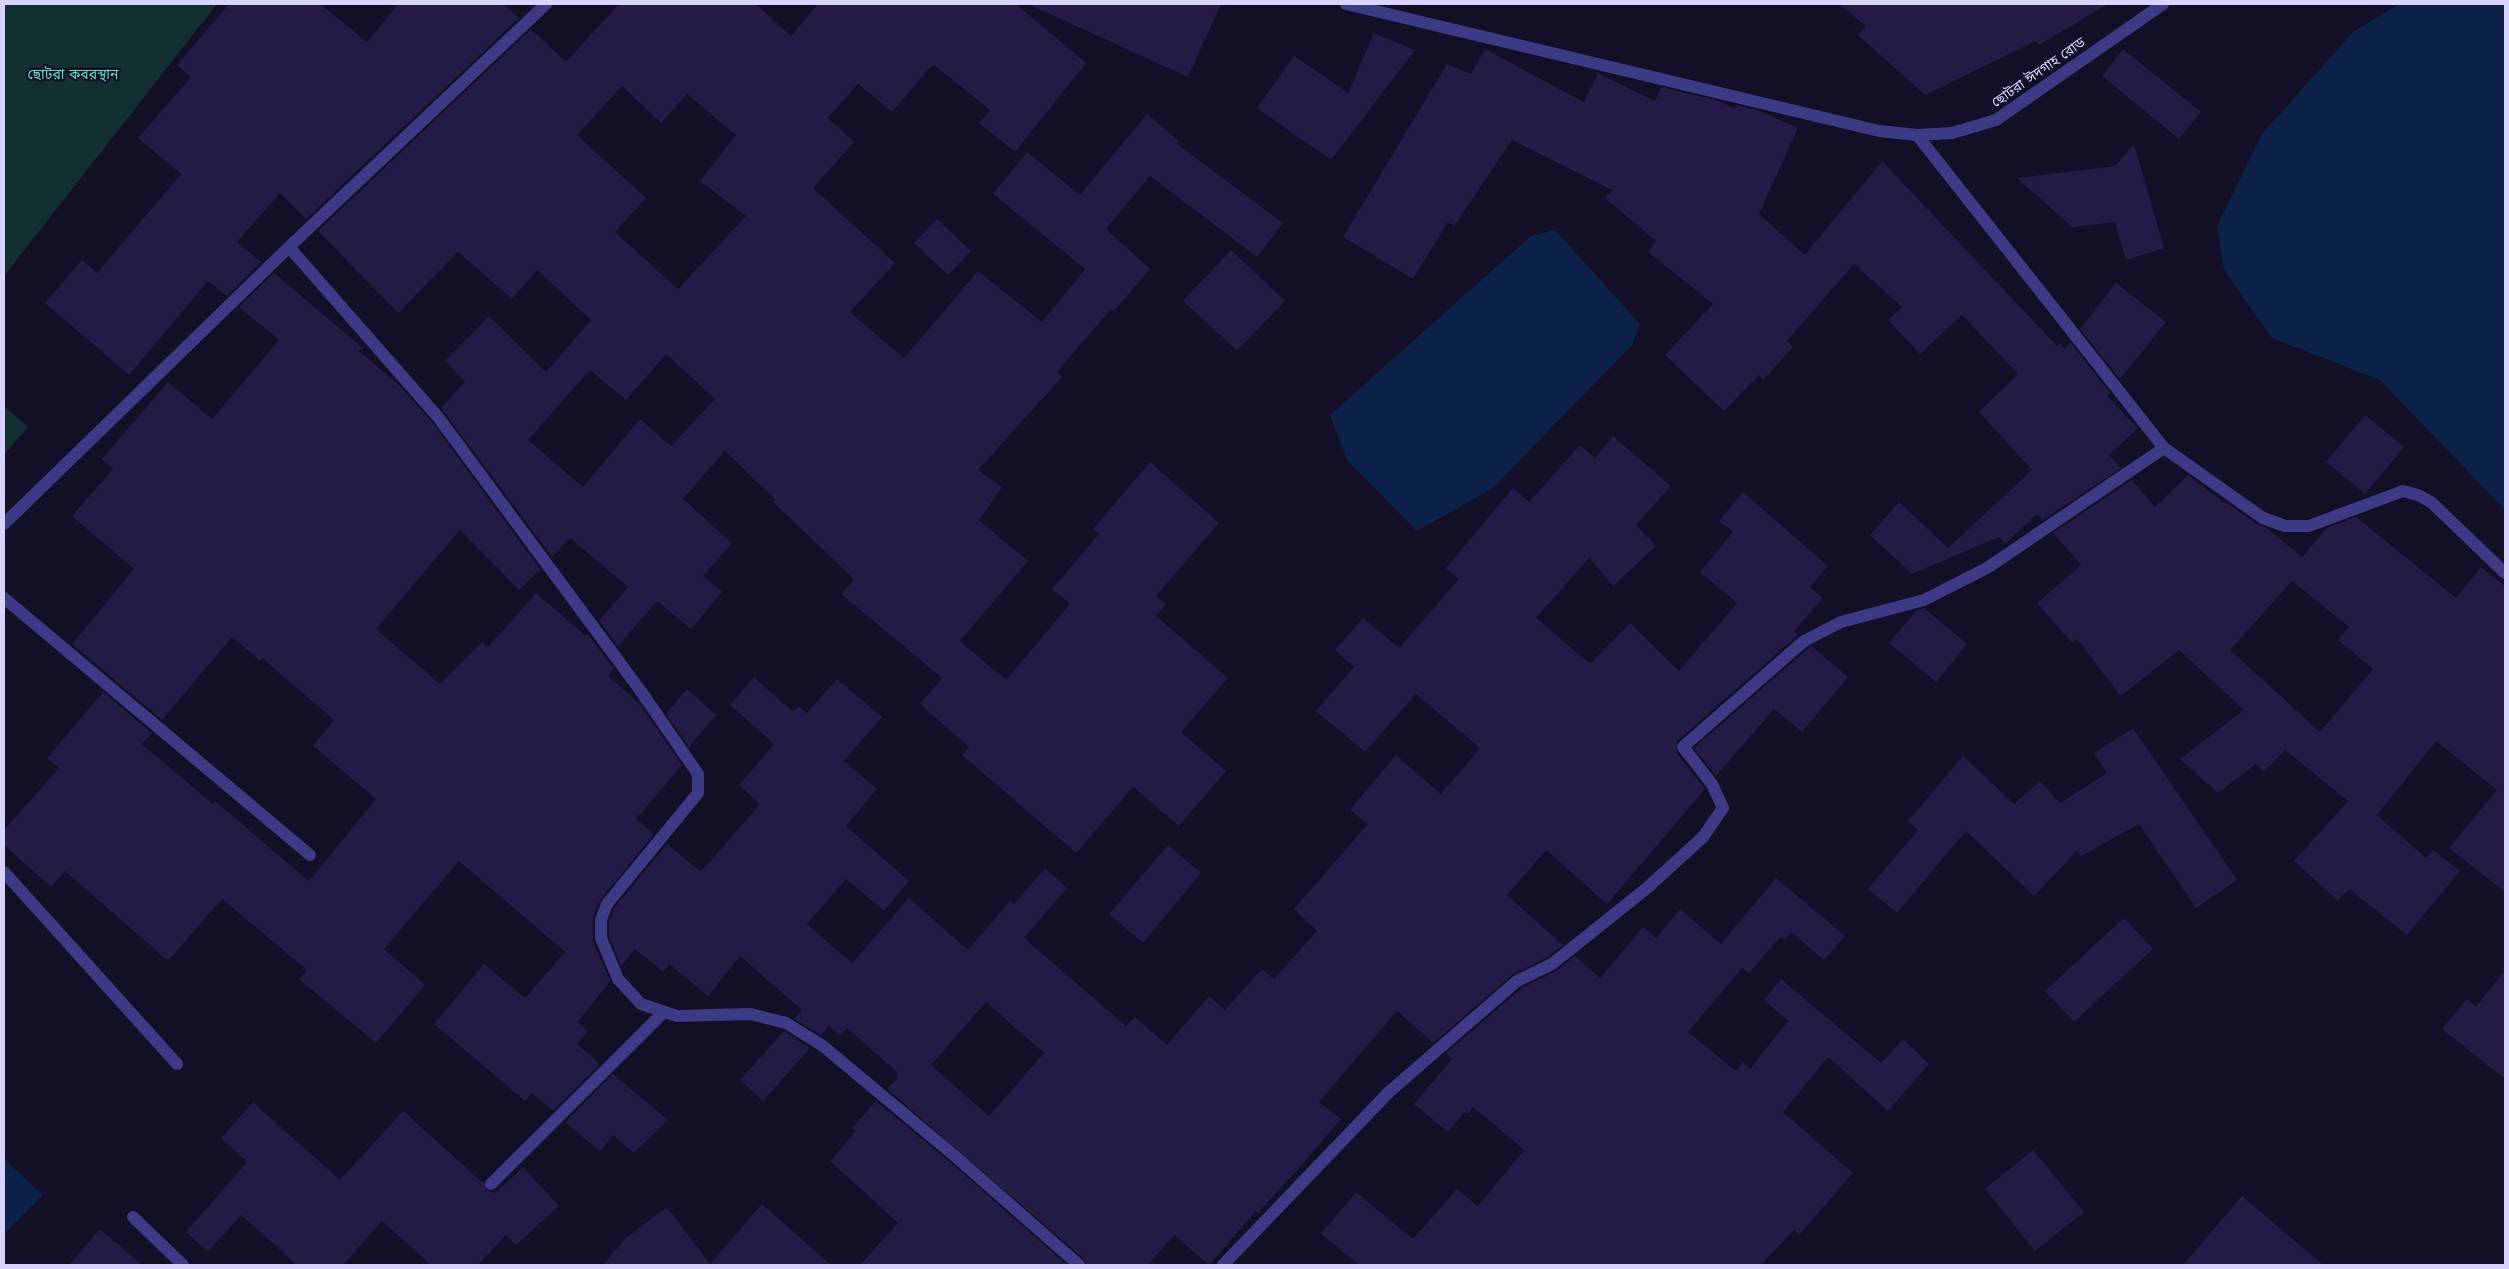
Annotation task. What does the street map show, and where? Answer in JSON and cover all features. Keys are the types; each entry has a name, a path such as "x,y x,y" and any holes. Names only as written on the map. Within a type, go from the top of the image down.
{"street":[{"path":"4,524 289,247 546,4"},
{"name":"ছোটরা ঈদগাহ রোড","path":"1346,4 1870,128 1917,135 1952,133 1996,120 2163,4"},
{"path":"1917,135 2164,448 2264,518 2285,526 2309,526 2403,491 2418,495 2431,502 2505,573"},
{"path":"289,247 438,417 640,690 698,774 698,793 607,904 601,920 601,938 618,979 641,1004 677,1016 751,1014 786,1023 837,1058 956,1157 1079,1265"},
{"path":"1223,1265 1389,1092 1517,981 1552,964 1647,888 1703,837 1723,808 1712,784 1683,747 1804,640 1841,622 1924,600 1987,568 2164,448"},
{"path":"4,598 310,855"},
{"path":"4,872 177,1064"},
{"path":"491,1184 664,1012"},
{"path":"133,1217 182,1265"}],"green space":[{"name":"ছোটরা কবরস্থান","path":"4,4 217,4 4,276"},
{"path":"4,406 28,427 4,455"}],"water":[{"path":"2399,4 2505,4 2505,510 2380,380 2272,338 2224,270 2217,226 2262,134 2353,32"},
{"path":"1555,230 1640,324 1632,345 1493,488 1417,531 1347,460 1330,415 1531,236"},
{"path":"4,1159 43,1195 4,1234"}],"building":[{"path":"229,4 320,4 367,42 398,4 504,4 519,18 306,219 280,193 237,242 261,262 227,296 208,281 129,375 45,303 82,260 97,273 181,174 138,138 191,77 177,65"},
{"path":"619,4 756,4 791,36 818,4 1016,4 1086,63 1015,152 979,123 990,110 933,64 892,112 858,84 828,118 854,142 813,188 895,263 850,312 904,358 978,271 1042,322 1085,269 993,194 1027,152 1080,195 1147,114 1179,141 1177,144 1283,223 1257,257 1150,176 1106,229 1150,269 1114,311 1111,309 1057,372 1062,377 978,470 1002,487 979,520 1028,561 960,641 1006,680 1070,604 1052,589 1099,534 1093,529 1150,462 1219,523 1156,596 1166,604 1156,616 1228,678 1181,732 1226,771 1179,826 1133,787 1076,853 962,755 969,747 920,704 942,678 841,594 854,579 773,502 776,500 725,451 683,499 732,543 703,576 722,592 691,629 657,601 618,646 599,621 628,587 570,538 552,557 441,408 465,382 445,361 489,316 546,372 591,320 537,270 512,299 458,252 398,313 318,231 531,29 566,62","holes":["622,86 661,123 687,94 736,135 700,181 746,216 678,289 615,232 646,198 577,135","666,354 715,399 671,446 640,419 583,487 528,440 590,370 626,400"]},
{"path":"1028,4 1221,4 1188,77"},
{"path":"1839,4 2108,4 2039,45 2036,41 1925,95 1858,35 1866,26"},
{"path":"1374,33 1415,50 1331,160 1257,108 1294,56 1348,93"},
{"path":"1485,49 1584,102 1598,73 1655,101 1661,87 1719,101 1735,108 1736,105 1760,111 1798,128 1759,214 1805,255 1882,161 2057,346 2060,343 2065,349 2070,342 2110,393 2107,396 2138,428 2109,455 2121,468 2043,520 2037,514 2005,544 1999,537 1912,574 1870,535 1899,502 1948,548 2032,470 1979,412 2018,374 1962,315 1920,354 1888,320 1902,307 1854,264 1787,341 1793,347 1763,380 1759,375 1724,411 1665,355 1713,304 1648,252 1656,241 1605,198 1612,190 1512,140 1454,226 1448,222 1413,279 1343,237 1447,64 1471,74"},
{"path":"2123,49 2201,112 2179,139 2102,76"},
{"path":"2134,144 2164,248 2126,260 2115,222 2072,227 2017,178 2115,166"},
{"path":"937,219 971,251 948,275 914,243"},
{"path":"1231,250 1285,301 1237,351 1183,301"},
{"path":"274,273 363,348 359,351 400,386 432,422 540,569 519,590 460,530 376,629 440,684 482,642 487,648 536,593 586,636 588,634 614,669 608,676 638,702 682,765 636,819 654,834 601,899 593,917 593,941 610,981 578,1022 588,1031 577,1044 600,1064 553,1111 532,1093 525,1101 434,1024 484,964 525,998 565,952 459,861 384,949 425,985 376,1043 299,979 307,970 222,899 168,961 65,871 51,887 4,845 4,830 59,768 47,758 103,692 152,733 142,744 213,804 215,801 309,881 376,799 313,746 334,720 262,658 260,661 232,637 162,720 72,644 134,569 72,516 113,469 102,459 168,382 212,419 279,340 239,307"},
{"path":"2116,283 2166,322 2120,379 2080,329"},
{"path":"2365,415 2404,447 2365,494 2326,462"},
{"path":"1613,436 1671,486 1636,525 1656,546 1613,586 1589,558 1536,618 1590,664 1630,623 1679,671 1737,603 1700,572 1733,532 1719,521 1743,492 1828,566 1810,587 1823,598 1794,631 1798,635 1677,741 1676,752 1705,789 1607,904 1546,850 1507,895 1563,945 1548,957 1512,975 1433,1043 1397,1011 1319,1102 1341,1119 1300,1167 1258,1213 1256,1211 1209,1265 1174,1235 1148,1265 1087,1265 1084,1259 887,1089 898,1077 896,1076 898,1073 847,1028 840,1036 829,1026 821,1035 794,1019 802,1010 740,956 708,996 669,964 663,972 635,949 621,966 609,936 609,921 614,908 667,844 701,872 760,804 739,785 774,744 730,705 754,677 793,712 798,706 807,713 837,679 882,717 844,761 877,789 846,826 909,881 884,911 846,879 807,924 852,963 909,898 968,950 1010,901 1014,904 1045,868 1067,888 1024,938 1126,1026 1135,1017 1167,1045 1209,996 1225,1010 1262,969 1274,979 1317,931 1294,909 1368,824 1350,810 1396,755 1441,794 1480,748 1416,694 1365,752 1316,711 1354,667 1335,650 1363,618 1399,648 1459,579 1446,568 1513,488 1529,502 1580,445 1595,458","holes":["986,1002 1044,1053 989,1116 931,1065"]},
{"path":"2188,475 2226,504 2258,525 2267,528 2302,557 2327,528 2356,517 2456,598 2481,567 2505,586 2505,892 2449,848 2497,790 2436,741 2377,815 2426,858 2433,850 2460,871 2407,935 2349,889 2338,901 2294,861 2348,801 2285,750 2264,772 2256,764 2218,793 2180,759 2244,710 2179,650 2121,696 2077,639 2072,643 2037,603 2081,565 2053,533 2132,480 2155,507","holes":["2292,581 2349,627 2338,640 2373,669 2320,732 2230,650"]},
{"path":"1924,608 1967,644 1936,682 1889,643 1916,611"},
{"path":"1811,646 1848,677 1802,732 1774,709 1716,776 1694,748"},
{"path":"687,689 716,715 689,747 666,714"},
{"path":"2133,728 2237,880 2196,908 2139,824 2081,856 2077,851 2034,896 1966,831 1897,913 1868,889 1918,830 1908,821 1963,756 2014,804 2040,781 2060,803 2107,773 2094,753"},
{"path":"1168,845 1201,873 1143,943 1109,914"},
{"path":"1776,878 1845,936 1824,960 1791,932 1785,940 1781,936 1749,973 1742,968 1688,1032 1736,1071 1743,1062 1750,1069 1788,1021 1764,1000 1781,979 1881,1063 1903,1039 1929,1064 1888,1111 1828,1057 1783,1112 1853,1173 1799,1235 1794,1230 1761,1265 1359,1265 1321,1234 1356,1192 1413,1239 1457,1189 1478,1206 1524,1150 1473,1107 1468,1114 1465,1112 1448,1132 1414,1104 1452,1059 1446,1053 1522,988 1556,971 1575,956 1600,978 1643,927 1656,938 1680,909 1721,944"},
{"path":"2124,918 2153,949 2074,1022 2045,991"},
{"path":"2505,970 2505,1079 2442,1029 2467,999 2476,1007"},
{"path":"784,1031 810,1048 763,1101 740,1080"},
{"path":"613,1074 668,1120 634,1153 613,1135 600,1151 565,1122"},
{"path":"876,1101 951,1163 1067,1265 860,1265 898,1223 830,1161 856,1131 852,1128"},
{"path":"253,1102 340,1180 403,1111 482,1182 484,1181 486,1190 495,1193 523,1167 559,1206 516,1245 506,1235 478,1265 431,1265 382,1221 343,1265 297,1265 241,1215 208,1252 186,1232 247,1162 221,1138"},
{"path":"2033,1150 2084,1212 2035,1251 1985,1189"},
{"path":"2242,1196 2323,1265 2183,1265"},
{"path":"762,1204 831,1265 603,1265 626,1238 667,1207 710,1264"},
{"path":"100,1229 142,1265 69,1265"}]}
